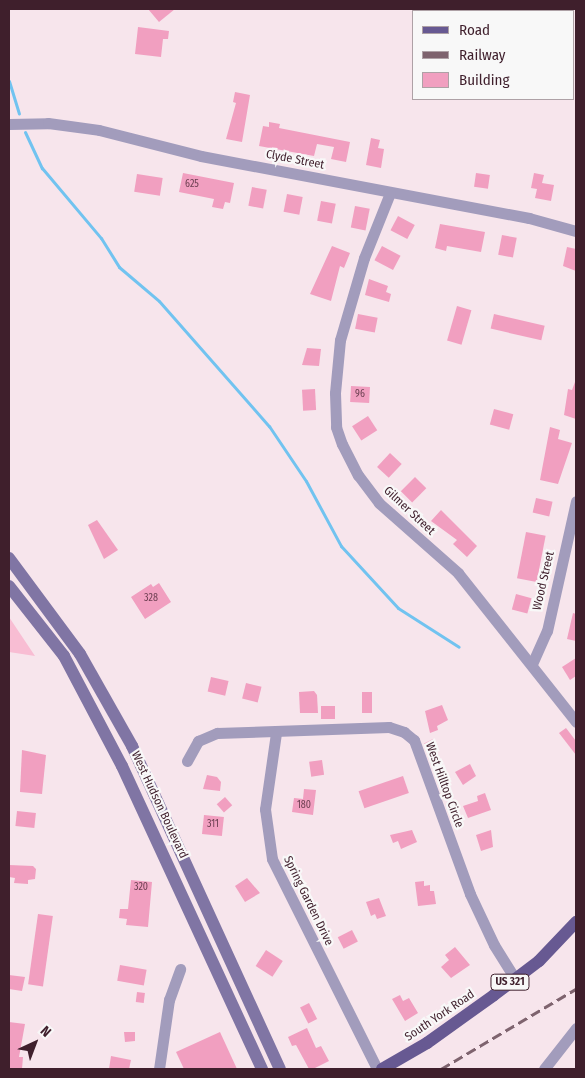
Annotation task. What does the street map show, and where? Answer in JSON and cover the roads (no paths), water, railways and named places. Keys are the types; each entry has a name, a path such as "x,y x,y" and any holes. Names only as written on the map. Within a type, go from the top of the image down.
{"main road":[{"name":"West Hudson Boulevard","path":"9,558 80,654 132,746 280,1069"},
{"name":"West Hudson Boulevard","path":"9,586 64,656 113,748 262,1069"},
{"name":"South York Road","path":"382,1069 465,1017 539,961 576,922"}],"street":[{"name":"Clyde Street","path":"9,124 65,124 201,156 529,218 576,231"},
{"name":"Gilmer Street","path":"390,192 364,258 340,340 335,393 336,428 358,475 379,503 458,574 532,664 576,722"},
{"name":"Wood Street","path":"532,664 547,631 576,501"},
{"name":"West Hilltop Circle","path":"187,761 198,741 217,733 276,733 389,727 404,732 414,740 470,894 494,945 515,978"},
{"name":"Spring Garden Drive","path":"276,733 265,809 272,859 377,1069"},
{"path":"159,1069 169,1000 180,969"},
{"path":"544,1069 576,1028"}],"waterway":[{"path":"9,81 19,114"},
{"path":"25,132 42,168 101,238 119,267 159,301 269,426 306,481 341,546 398,608 459,647"}],"railway":[{"path":"441,1069 576,989"}]}
